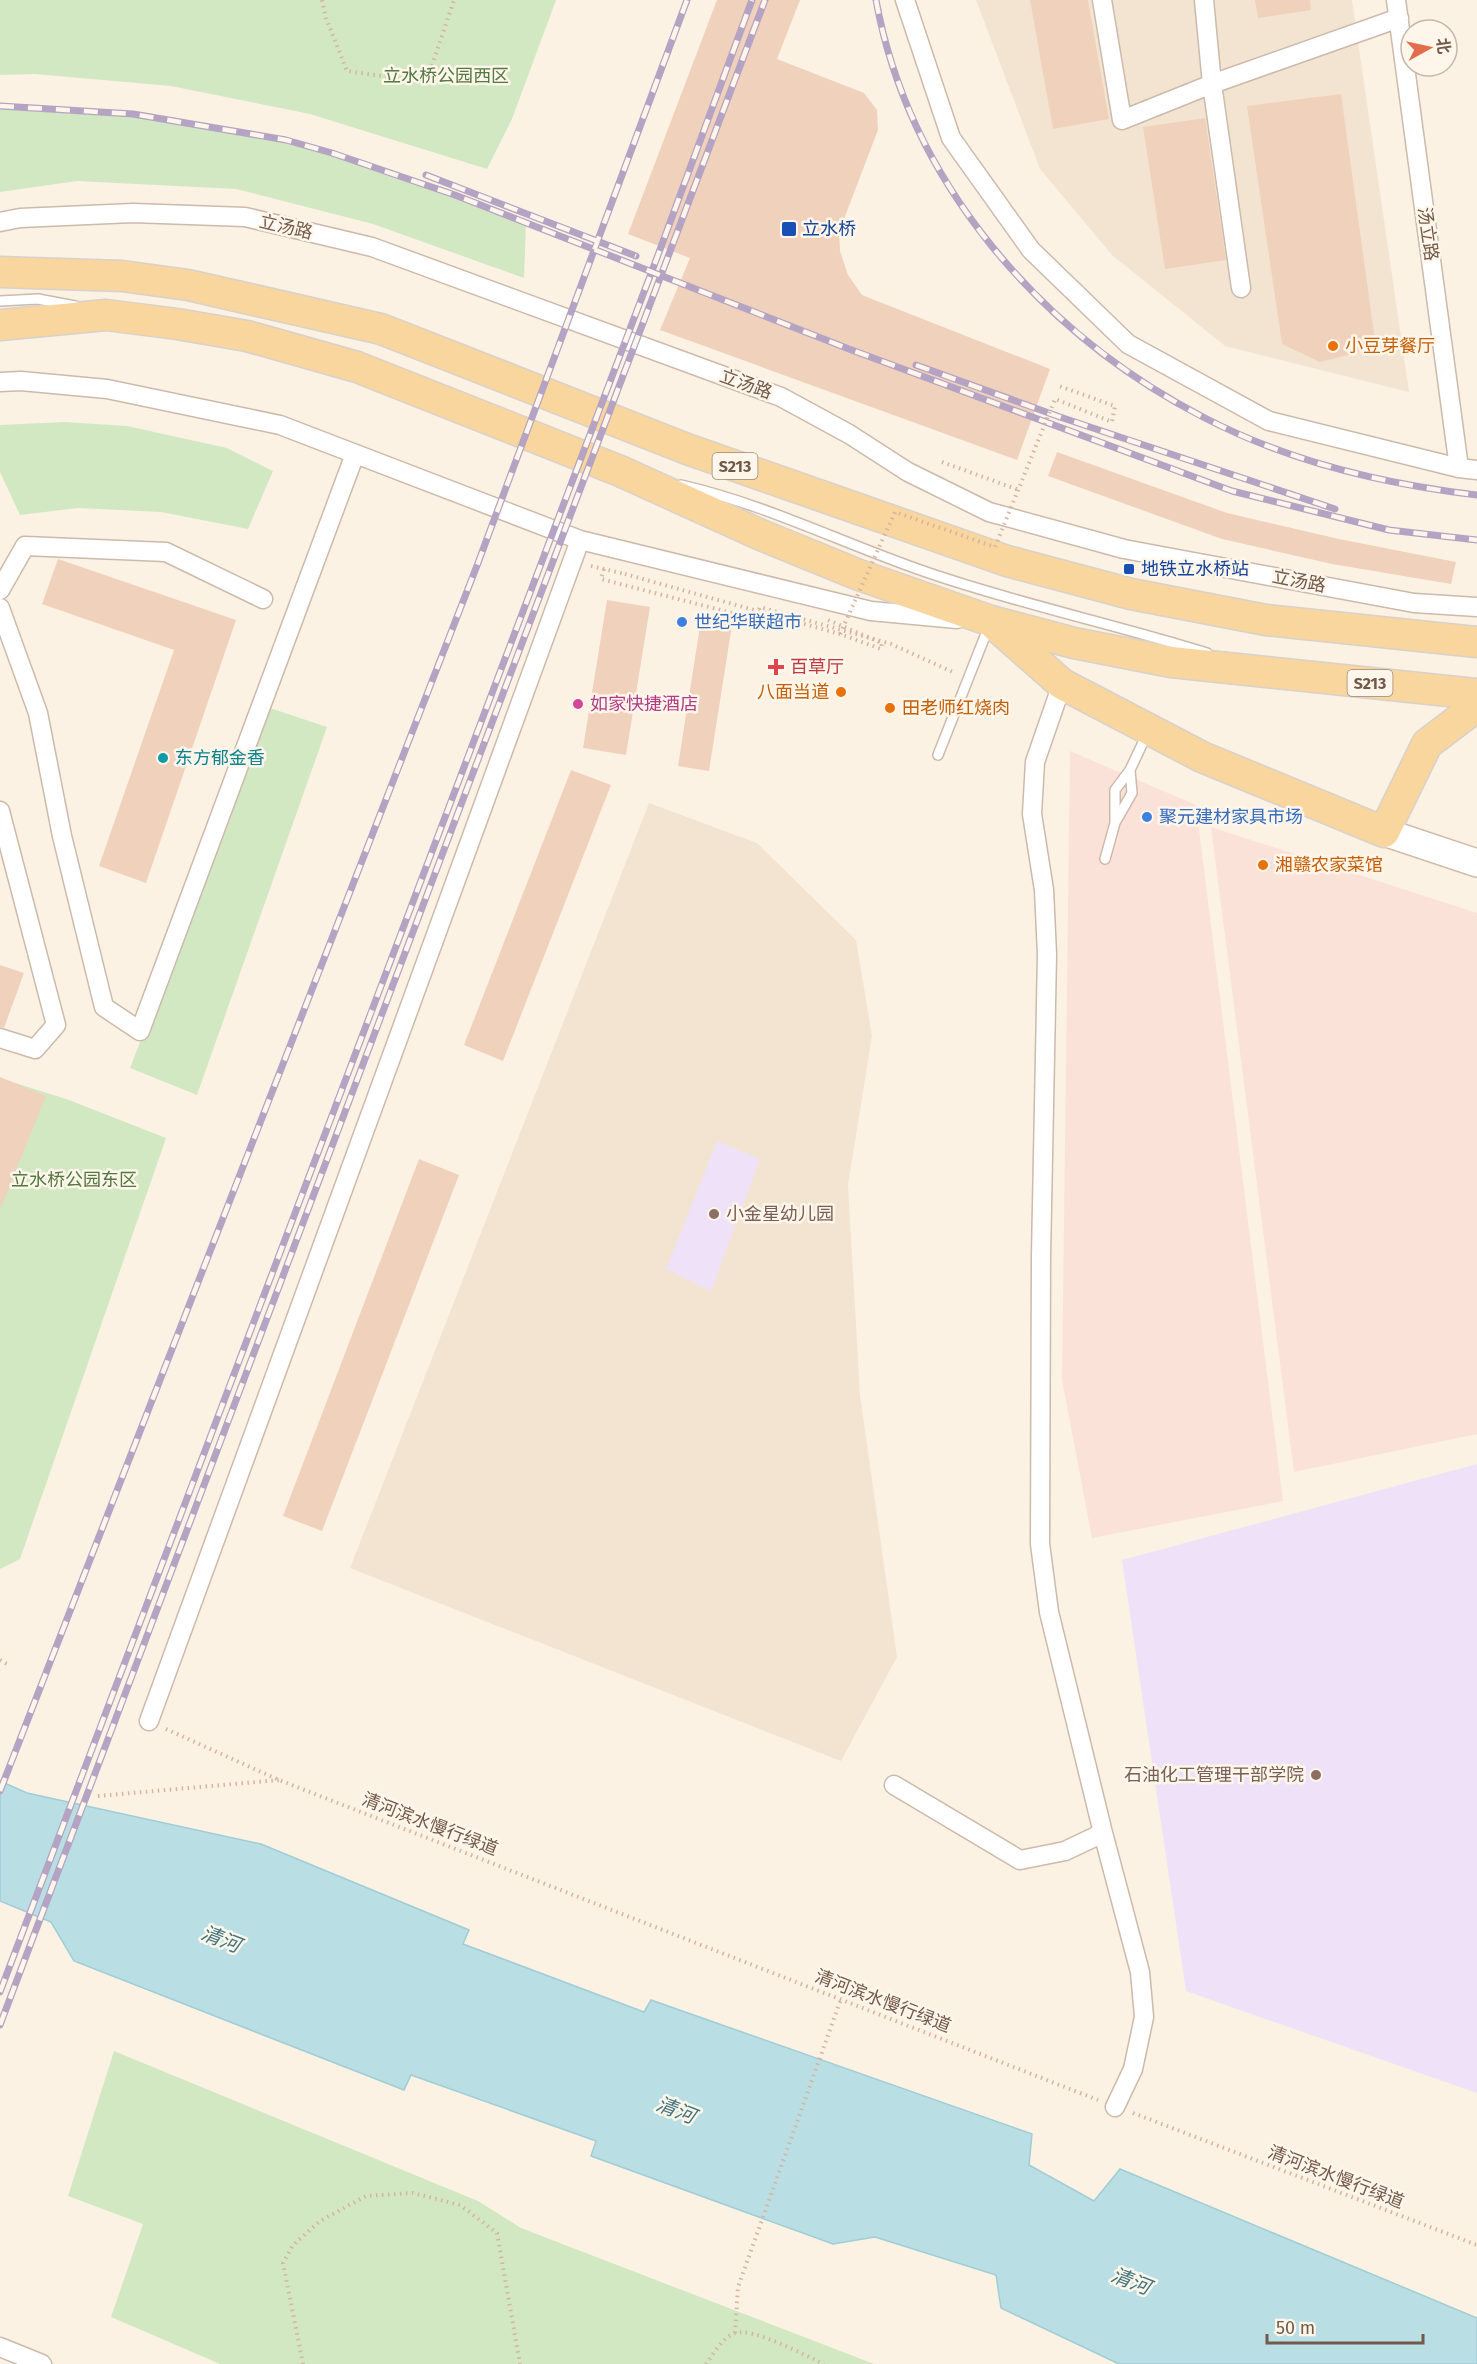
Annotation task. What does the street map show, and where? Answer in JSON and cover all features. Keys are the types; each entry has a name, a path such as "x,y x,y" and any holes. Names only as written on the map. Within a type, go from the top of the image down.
{"main road":[{"name":"S213","path":"0,273 122,276 188,285 381,329 687,449 1006,561 1131,594 1266,620 1477,642"},
{"name":"S213","path":"0,325 106,315 247,336 357,367 620,471 761,535 859,575 991,621 1074,643 1171,662 1477,693"},
{"path":"991,621 1062,684 1202,757 1384,832 1427,744 1477,706"}],"street":[{"path":"905,0 951,138 1031,250 1128,344 1269,422 1468,469"},
{"path":"1102,0 1122,120 1212,84 1399,18"},
{"path":"1204,0 1212,84 1241,288"},
{"name":"汤立路","path":"1396,0 1399,18"},
{"name":"汤立路","path":"1408,78 1468,469"},
{"name":"立汤路","path":"0,222 20,218 133,213 245,217 372,247 782,398 849,434 908,472 989,512 1124,549 1414,603 1477,608"},
{"name":"S213","path":"0,382 21,381 107,389 280,425 580,540 871,611 991,621"},
{"path":"0,608 38,712 62,836 104,1007 140,1031 355,454"},
{"path":"148,1721 580,540"},
{"path":"0,590 25,546 166,552 263,599"},
{"path":"1062,684 1035,762 1032,814 1044,890 1047,954 1041,1257 1040,1544 1049,1612 1103,1833 1140,1972 1144,2017 1133,2069 1115,2107"},
{"path":"0,811 56,1025 35,1049 0,1038"},
{"path":"1384,832 1477,862"},
{"path":"894,1785 1020,1860 1065,1851 1103,1833"},
{"path":"0,2347 42,2364"}],"lane":[{"path":"0,301 38,299 72,305 106,315"},
{"path":"620,471 705,490 926,572 1019,601 1141,632 1263,670"},
{"path":"938,755 991,621"},
{"path":"1115,823 1115,790 1130,770 1150,730"},
{"path":"1105,859 1115,823 1132,793 1130,770"}],"path":[{"path":"322,0 326,18 347,71 409,80 429,74 453,0"},
{"path":"840,634 896,512 995,547 1055,399 1112,422 1115,406 1059,386"},
{"path":"942,462 1019,490"},
{"path":"591,566 840,634 881,649 882,643 828,620"},
{"path":"604,569 601,579 755,619 760,607 871,638 891,644 961,676"},
{"path":"0,1660 7,1664"},
{"name":"清河滨水慢行绿道","path":"148,1721 279,1780 1115,2107 1477,2245"},
{"name":"清河滨水慢行绿道","path":"98,1796 279,1780"},
{"path":"735,2333 738,2287 841,2000"},
{"path":"303,2364 283,2263 293,2245 320,2221 366,2196 413,2193 460,2205 497,2233 520,2364"},
{"path":"706,2364 720,2344 735,2333 750,2332 824,2364"}],"shaded area":[{"path":"976,0 1352,0 1409,392 1225,346 1112,255 1040,169"},
{"name":"聚元建材家具市场","path":"1070,751 1196,805 1283,1501 1092,1538 1062,1380"},
{"path":"649,803 757,843 856,940 872,1036 848,1185 860,1395 897,1657 841,1761 350,1568"},
{"path":"1211,827 1477,913 1477,1434 1294,1472"},
{"name":"小金星幼儿园","path":"717,1141 760,1159 711,1291 666,1269"},
{"name":"石油化工管理干部学院","path":"1477,1464 1477,2093 1186,1991 1122,1560"}],"green space":[{"name":"立水桥公园西区","path":"0,0 556,0 512,119 487,169 310,114 171,86 35,74 0,75"},
{"path":"0,106 108,114 214,126 285,139 346,156 526,222 524,278 373,224 236,189 77,181 0,192"},
{"path":"65,422 127,426 227,448 273,471 248,529 161,512 78,508 20,515 0,472 0,425"},
{"path":"270,708 327,727 197,1095 130,1068"},
{"name":"立水桥公园东区","path":"0,1078 69,1100 166,1138 20,1559 0,1569"},
{"path":"114,2051 478,2201 521,2228 874,2364 220,2364 111,2317 143,2224 68,2196"}],"water":[{"name":"清河","path":"0,1781 27,1793 261,1844 469,1930 463,1944 644,2012 651,2000 1032,2134 1029,2165 1094,2201 1120,2169 1477,2318 1477,2364 1119,2364 1001,2308 996,2275 875,2237 833,2244 591,2156 596,2141 411,2075 404,2090 74,1961 51,1922 0,1901"}],"building":[{"name":"立水桥","path":"717,0 800,0 777,59 864,93 877,110 878,130 839,232 840,251 848,275 862,295 1050,369 1017,460 660,330 690,258 628,234"},
{"path":"1030,0 1088,0 1109,119 1053,129"},
{"path":"1255,0 1310,0 1311,10 1258,18"},
{"path":"1341,94 1376,348 1320,362 1282,344 1247,106"},
{"path":"1205,118 1226,260 1165,269 1143,127"},
{"path":"1057,452 1227,513 1339,539 1456,562 1451,584 1332,564 1222,539 1048,476"},
{"name":"东方郁金香","path":"58,559 236,620 146,883 99,866 174,650 42,604"},
{"path":"607,600 650,607 626,755 583,748"},
{"path":"701,620 732,625 709,771 678,766"},
{"path":"571,770 611,785 503,1061 464,1045"},
{"path":"0,965 24,973 4,1028 0,1027"},
{"path":"0,1077 46,1096 1,1207 0,1207"},
{"path":"419,1159 459,1175 322,1531 283,1516"}],"railway":[{"path":"0,1791 478,563 687,0"},
{"path":"0,1992 658,255 752,0"},
{"path":"0,2025 765,0"},
{"path":"876,0 893,67 918,130 951,190 991,245 1037,296 1088,342 1144,382 1203,417 1268,446 1371,477 1477,495"},
{"path":"0,106 133,114 286,140 332,153 455,195 849,349 1232,491 1389,530 1477,540"},
{"path":"426,175 636,256"},
{"path":"916,365 1060,417 1335,509"}],"place":[{"name":"立水桥","path":"789,229"},
{"name":"小豆芽餐厅","path":"1333,346"},
{"name":"地铁立水桥站","path":"1129,569"},
{"name":"世纪华联超市","path":"682,622"},
{"name":"百草厅","path":"776,667"},
{"name":"八面当道","path":"841,692"},
{"name":"如家快捷酒店","path":"578,704"},
{"name":"田老师红烧肉","path":"890,708"},
{"name":"东方郁金香","path":"163,758"},
{"name":"聚元建材家具市场","path":"1147,817"},
{"name":"湘赣农家菜馆","path":"1263,865"},
{"name":"小金星幼儿园","path":"714,1214"},
{"name":"石油化工管理干部学院","path":"1316,1775"}]}
